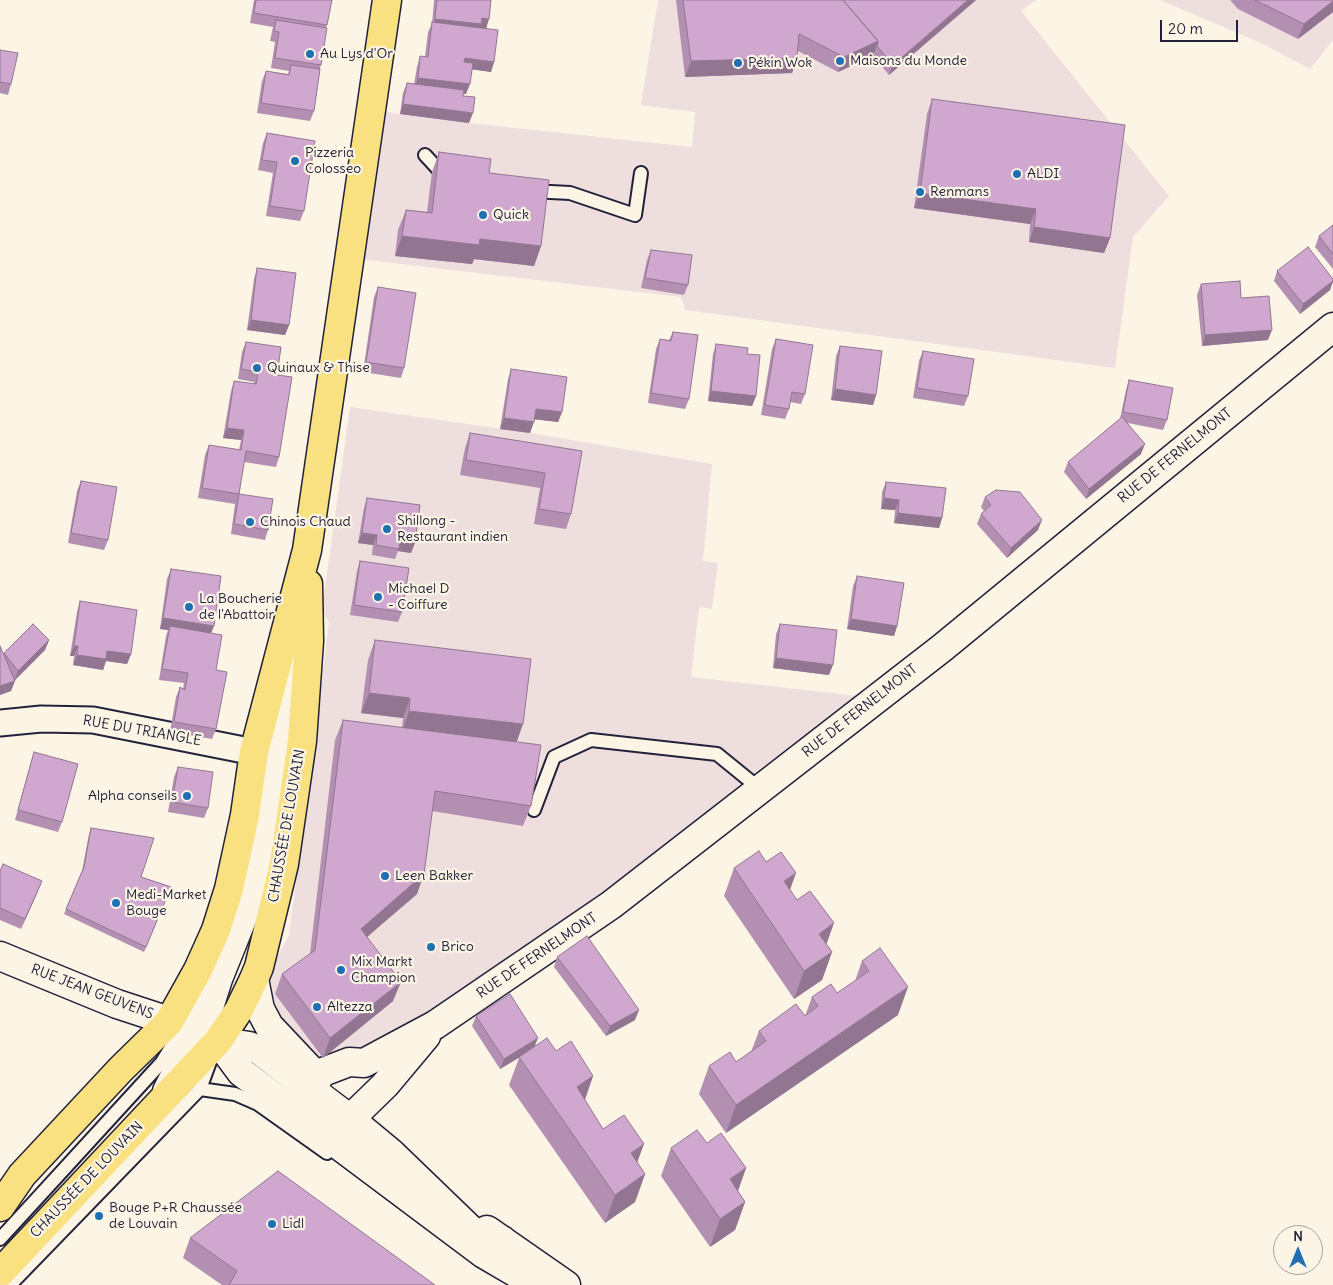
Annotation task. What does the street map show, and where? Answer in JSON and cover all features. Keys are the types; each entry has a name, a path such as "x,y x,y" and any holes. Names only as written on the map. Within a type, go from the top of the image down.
{"main road":[{"name":"CHAUSSÉE DE LOUVAIN","path":"0,1207 22,1175 115,1075 177,1024 226,897 245,815 254,752 307,550 387,0"},
{"name":"CHAUSSÉE DE LOUVAIN","path":"0,1273 218,1041 239,1010 254,979 259,967 284,864 302,741 309,641 307,550"}],"street":[{"name":"RUE DE FERNELMONT","path":"364,1063 435,1025 612,905 942,648 1333,327"},
{"path":"307,550 268,821 251,897 218,979 206,1017 218,1041 241,1072 484,1254 537,1285"},
{"name":"RUE DU TRIANGLE","path":"0,723 41,718 93,720 254,752"},
{"name":"RUE JEAN GEUVENS","path":"0,956 117,1004 177,1024 218,1041"},
{"path":"254,979 260,1009 269,1026 311,1080"},
{"path":"159,1105 190,1046 177,1024"},
{"path":"260,1086 293,1091 338,1128 358,1120 435,1025"},
{"path":"218,1041 249,1046 259,1050 311,1080 358,1120 420,1160 480,1225 566,1285"},
{"path":"311,1080 349,1062 364,1063 354,1094 358,1120 367,1150 380,1161 384,1179"}],"lane":[{"path":"425,155 438,169"},
{"path":"514,190 570,193 635,215 641,173"},
{"name":"CHAUSSÉE DE LOUVAIN","path":"0,1239 162,1062 177,1024 208,975 240,892 257,818 268,738 307,550"},
{"path":"534,810 554,758 591,740 717,754 760,789"},
{"path":"10,1285 200,1089 218,1041"},
{"path":"200,1089 235,1094 258,1104 335,1159"},
{"path":"350,1170 384,1179"}],"shaded area":[{"path":"658,0 1036,0 1021,11 1169,196 1133,237 1115,368 685,310 681,297 350,258 371,110 469,123 692,147 695,112 641,105"},
{"path":"1160,0 1333,0 1333,40 1310,69 1261,43"},
{"path":"350,407 530,433 712,464 703,561 718,563 712,609 699,607 691,677 876,698 673,850 383,1046 313,1060 276,1023 267,988 271,969 289,935 329,623 322,610"}],"building":[{"path":"256,0 332,0 327,25 254,13"},
{"path":"437,0 491,0 489,19 482,18 481,24 435,19"},
{"path":"683,0 843,0 878,41 844,57 799,34 797,58 691,61"},
{"path":"843,0 968,0 893,65 877,46 878,41"},
{"path":"1255,0 1333,0 1333,1 1304,24"},
{"path":"276,20 327,28 321,65 275,58 279,32 274,31"},
{"path":"432,22 498,30 494,62 465,58 464,62 473,63 470,84 418,78 420,56 428,57"},
{"path":"0,50 18,53 11,84 0,82"},
{"path":"291,65 320,69 314,111 261,103 266,71 289,75"},
{"path":"407,83 464,90 463,96 475,97 473,113 403,104"},
{"name":"ALDI","path":"932,99 1125,125 1110,238 1034,227 1036,209 920,193"},
{"path":"267,133 315,141 304,211 270,206 277,162 262,160"},
{"name":"Quick","path":"439,152 491,159 489,173 549,180 541,246 480,239 479,245 402,236 406,210 432,213"},
{"path":"1333,225 1333,254 1319,236"},
{"path":"1308,247 1333,281 1303,304 1277,271"},
{"path":"651,250 692,255 688,285 645,278"},
{"path":"257,268 296,273 289,325 251,320"},
{"path":"1240,281 1241,298 1269,296 1272,330 1205,335 1201,284"},
{"path":"378,287 416,293 404,368 366,362"},
{"path":"673,332 698,335 689,399 651,393 660,339 671,341"},
{"path":"776,339 813,345 805,394 792,392 789,409 765,405"},
{"path":"246,342 281,347 277,375 292,377 279,457 246,451 239,494 202,488 209,445 241,450 244,430 227,428 234,381 256,384 258,372 241,369"},
{"path":"716,344 748,348 747,354 760,355 756,396 711,391"},
{"path":"840,346 882,351 876,395 835,389"},
{"path":"923,351 974,359 968,396 917,388"},
{"path":"511,369 567,377 562,412 536,409 534,422 504,418"},
{"path":"1129,380 1173,388 1167,420 1123,412"},
{"path":"1122,417 1145,444 1089,489 1068,462"},
{"path":"470,433 582,451 571,514 539,509 545,473 466,460"},
{"path":"81,481 117,487 108,540 71,533"},
{"path":"886,482 946,488 942,518 898,513 899,500 884,498"},
{"path":"996,490 1020,492 1042,520 1011,548 981,514 991,505 985,497"},
{"name":"Chinois Chaud","path":"239,494 273,499 268,530 234,524"},
{"name":"Shillong - Restaurant indien","path":"367,498 420,505 415,543 400,541 399,549 376,545 377,535 362,533"},
{"name":"Michael D - Coiffure","path":"360,561 409,568 402,612 354,605"},
{"name":"La Boucherie de l'Abattoir","path":"171,569 221,576 214,626 163,618"},
{"path":"857,576 904,583 897,626 851,619"},
{"path":"80,601 137,610 131,654 107,651 106,659 77,655 78,646 74,646"},
{"path":"33,624 49,640 18,671 4,653"},
{"path":"780,624 837,630 833,665 776,658"},
{"path":"170,626 222,635 216,670 227,672 216,729 174,722 180,687 185,690 188,673 162,669"},
{"path":"375,640 531,659 523,724 409,711 410,698 369,693"},
{"path":"0,646 15,681 0,686"},
{"path":"343,720 541,745 531,806 435,791 424,874 361,929 401,982 330,1038 282,974 315,950"},
{"path":"34,752 78,764 62,822 18,810"},
{"path":"178,767 213,772 208,808 172,802"},
{"name":"Medi-Market Bouge","path":"91,828 154,838 141,877 171,887 146,947 66,909 84,867"},
{"path":"759,851 766,862 781,852 796,873 784,881 797,900 810,891 834,923 819,934 832,952 804,971 734,868"},
{"path":"3,864 42,881 25,919 0,908 0,871"},
{"path":"587,936 639,1010 610,1026 557,957"},
{"path":"880,948 908,987 736,1105 709,1066 730,1052 736,1062 766,1041 759,1031 796,1004 805,1016 818,1006 812,997 831,984 837,993 869,971 862,961"},
{"path":"510,994 538,1038 504,1059 476,1016"},
{"path":"547,1038 556,1051 571,1041 593,1076 577,1087 603,1129 624,1115 644,1144 631,1153 645,1174 615,1195 519,1057"},
{"path":"697,1130 707,1143 721,1133 746,1168 730,1179 745,1202 720,1219 671,1148"},
{"name":"Lidl","path":"278,1171 435,1285 229,1285 237,1271 190,1238"}],"place":[{"name":"Au Lys d'Or","path":"310,54"},
{"name":"Maisons du Monde","path":"840,61"},
{"name":"Pékin Wok","path":"738,63"},
{"name":"Pizzeria Colosseo","path":"295,161"},
{"name":"ALDI","path":"1017,174"},
{"name":"Renmans","path":"920,192"},
{"name":"Quick","path":"483,215"},
{"name":"Quinaux & Thise","path":"257,368"},
{"name":"Chinois Chaud","path":"250,522"},
{"name":"Shillong - Restaurant indien","path":"387,529"},
{"name":"Michael D - Coiffure","path":"378,597"},
{"name":"La Boucherie de l'Abattoir","path":"189,607"},
{"name":"Alpha conseils","path":"187,796"},
{"name":"Leen Bakker","path":"385,876"},
{"name":"Medi-Market Bouge","path":"116,903"},
{"name":"Brico","path":"431,947"},
{"name":"Mix Markt Champion","path":"341,970"},
{"name":"Altezza","path":"317,1007"},
{"name":"Bouge P+R Chaussée de Louvain","path":"99,1216"},
{"name":"Lidl","path":"272,1224"}]}
